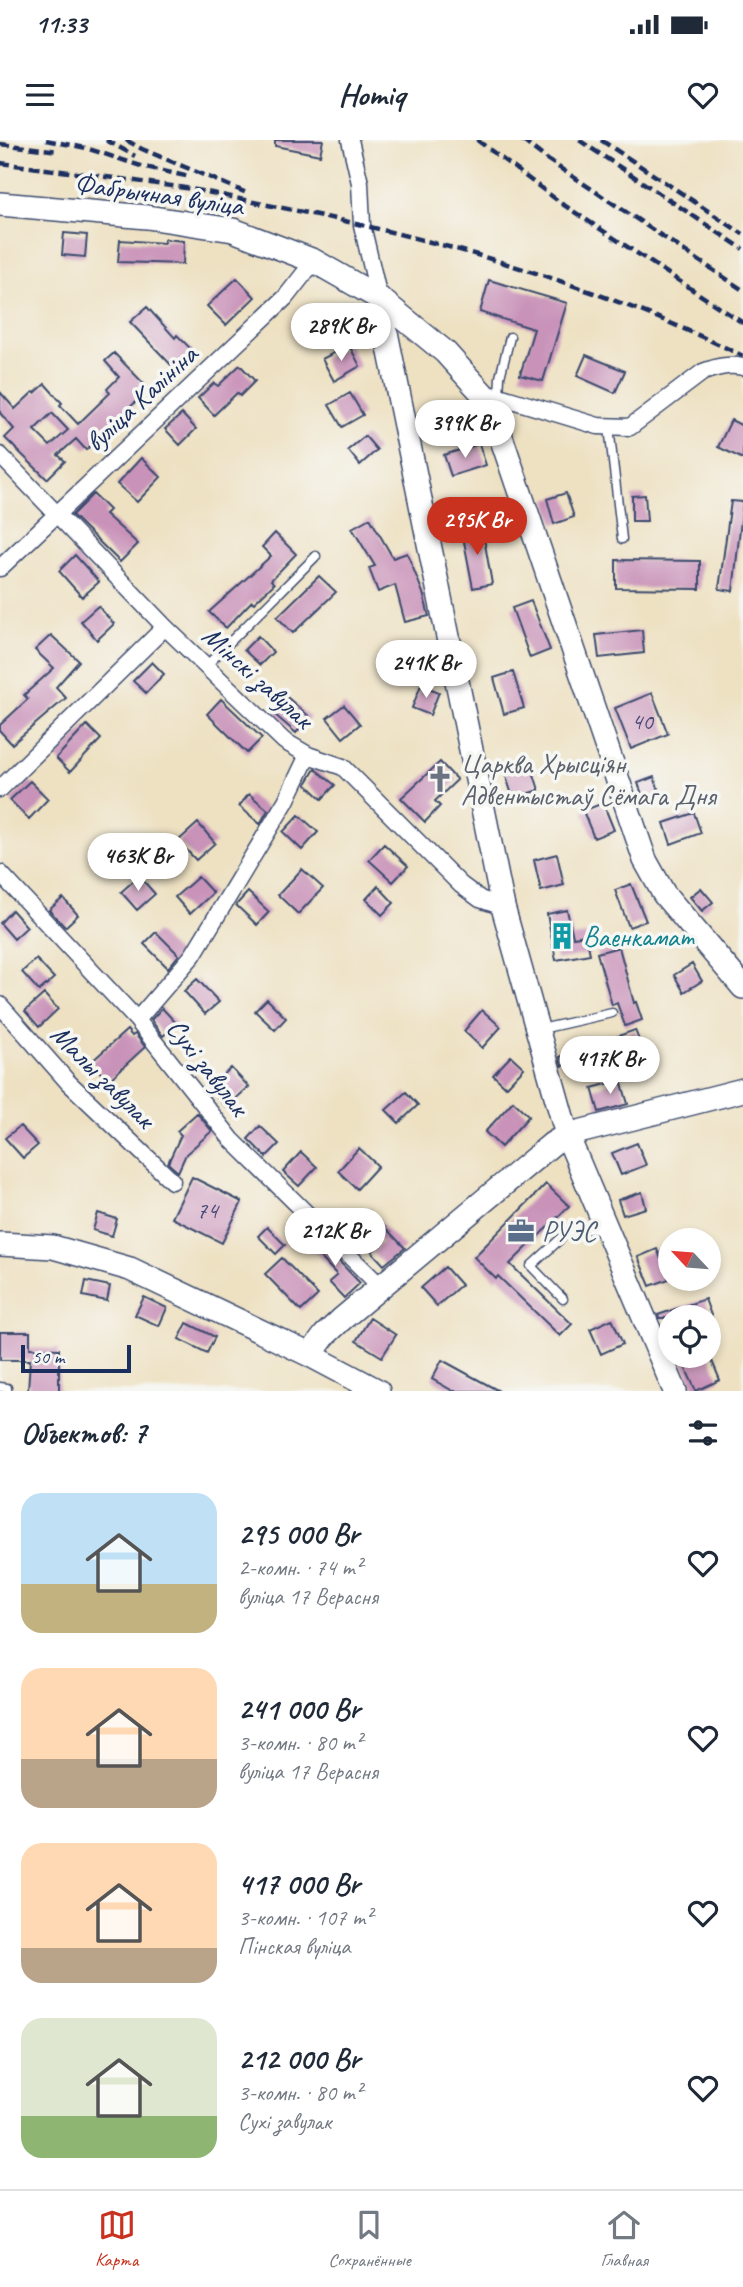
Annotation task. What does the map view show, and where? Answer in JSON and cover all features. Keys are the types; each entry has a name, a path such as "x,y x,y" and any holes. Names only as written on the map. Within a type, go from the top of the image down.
{"street":[{"path":"350,140 360,183 362,225 503,907 567,1135 608,1226 675,1391"},
{"name":"Фабрычная вуліца","path":"0,204 147,217 233,230 314,261 379,298 491,395 498,428 645,860 664,894 743,988"},
{"name":"вуліца Калініна","path":"0,568 285,298 314,261"},
{"path":"491,395 598,426 630,427 703,372 718,366 743,367"},
{"name":"Мінскі завулак","path":"0,456 165,627 284,741 308,755 343,767 461,885 480,899 503,907"},
{"path":"0,789 165,627"},
{"path":"137,1020 193,955 286,802 308,755"},
{"name":"Сухі завулак","path":"0,873 137,1020 232,1140 381,1287"},
{"name":"Малы завулак","path":"0,1005 68,1082 172,1181"},
{"path":"310,1355 325,1335 552,1144 567,1135 743,1090"},
{"path":"0,1244 54,1247 130,1269 310,1355 378,1391"}],"lane":[{"path":"491,395 500,377 510,337"},
{"path":"609,427 622,540"},
{"path":"205,667 316,556"},
{"path":"538,1030 612,1013"},
{"path":"563,1299 531,1266 568,1232 608,1226"},
{"path":"0,1387 7,1388 7,1391"}],"building":[{"path":"275,140 323,140 320,155 275,146"},
{"path":"64,233 87,235 85,257 62,255"},
{"path":"164,239 184,241 183,264 118,262 120,240 164,243"},
{"path":"237,278 255,297 226,325 207,306"},
{"path":"489,280 567,303 543,381 520,375 534,329 480,312"},
{"path":"147,307 175,338 177,335 193,351 175,369 130,322"},
{"path":"349,345 360,366 334,381 322,359"},
{"path":"114,353 149,389 86,450 76,439 58,455 65,461 47,479 5,438 14,429 0,413 0,392 15,409 45,384 78,424 110,393 107,389 119,377 105,361","holes":["52,413 68,430 50,446 34,430"]},
{"path":"586,355 625,371 615,393 577,376"},
{"path":"240,365 255,381 240,396 237,393 214,415 198,398 214,383 218,386"},
{"path":"350,393 363,415 342,427 329,405"},
{"path":"182,414 196,429 180,445 165,429"},
{"path":"731,420 743,426 743,459 718,447"},
{"path":"365,436 377,450 360,465 348,450"},
{"path":"479,444 486,465 451,476 444,455"},
{"path":"141,458 161,477 137,502 117,484"},
{"path":"566,493 574,517 554,524 547,499"},
{"path":"93,494 109,510 105,514 138,544 120,562 72,515"},
{"path":"645,495 647,521 632,521 632,496"},
{"path":"731,501 743,502 733,591 719,589"},
{"path":"370,518 393,558 407,553 429,616 405,622 395,585 378,592 369,568 375,566 352,528"},
{"path":"482,527 492,584 473,588 462,531"},
{"path":"275,533 296,554 271,580 274,584 254,603 252,601 226,628 209,612 271,556 262,547"},
{"path":"75,555 99,582 82,597 59,571"},
{"path":"616,560 700,561 700,589 616,588"},
{"path":"319,576 336,592 293,633 277,617"},
{"path":"531,601 550,650 530,658 512,608"},
{"path":"98,606 114,624 97,640 81,621"},
{"path":"642,630 644,653 599,658 596,635"},
{"path":"51,635 79,661 56,687 66,698 12,744 0,731 0,725 28,699 24,695 54,668 35,650"},
{"path":"258,636 273,652 260,665 244,650"},
{"path":"152,662 164,674 146,693 133,681"},
{"path":"513,672 524,708 504,714 494,678"},
{"path":"421,685 439,692 430,715 412,708"},
{"path":"652,693 668,734 631,749 615,708"},
{"path":"288,698 310,717 296,733 274,714"},
{"path":"221,699 262,738 247,753 207,714"},
{"path":"344,705 360,724 343,738 327,718"},
{"path":"87,725 101,739 70,772 56,758"},
{"path":"440,762 457,780 435,801 440,806 425,822 401,798"},
{"path":"531,765 539,790 513,798 505,773"},
{"path":"315,769 335,785 322,799 306,784"},
{"path":"654,777 662,799 646,805 638,783"},
{"path":"30,781 48,799 29,819 10,800"},
{"path":"249,794 268,810 260,824 239,806"},
{"path":"603,803 614,830 594,838 583,811"},
{"path":"694,813 701,833 671,844 664,823"},
{"path":"299,815 318,832 302,850 283,832"},
{"path":"198,823 215,843 196,860 178,841"},
{"path":"384,844 408,866 393,882 369,860"},
{"path":"557,854 564,885 541,891 534,860"},
{"path":"302,869 323,888 298,914 278,895"},
{"path":"139,876 155,894 137,910 121,892"},
{"path":"198,877 213,893 190,914 175,897"},
{"path":"631,884 646,921 629,927 615,890"},
{"path":"378,886 394,903 382,915 366,899"},
{"path":"701,888 713,902 702,911 690,897"},
{"path":"248,892 269,912 257,925 236,905"},
{"path":"63,898 78,915 65,927 49,910"},
{"path":"12,910 27,927 14,939 0,923"},
{"name":"Ваенкамат","path":"567,910 573,937 586,935 590,954 556,960 547,914"},
{"path":"156,932 179,955 168,968 144,944"},
{"path":"619,947 634,1003 636,1002 642,1020 625,1026 617,1003 612,1005 597,953"},
{"path":"36,959 54,978 39,991 22,972"},
{"path":"692,964 702,981 684,992 674,975"},
{"path":"197,979 219,1002 205,1014 184,991"},
{"path":"44,994 58,1009 39,1027 25,1011"},
{"path":"267,999 286,1018 275,1030 255,1011"},
{"path":"162,1008 177,1024 163,1036 151,1020"},
{"path":"482,1010 501,1027 482,1048 464,1031"},
{"path":"127,1030 132,1036 135,1034 145,1047 108,1081 91,1062"},
{"path":"635,1030 642,1048 594,1065 591,1058 562,1066 560,1057"},
{"path":"511,1056 524,1068 506,1087 493,1075"},
{"path":"231,1068 249,1087 226,1107 209,1088"},
{"path":"621,1080 628,1104 599,1112 592,1088"},
{"path":"406,1092 418,1105 399,1123 386,1110"},
{"path":"513,1101 529,1116 501,1147 485,1132"},
{"path":"197,1113 212,1131 186,1154 178,1172 168,1163 181,1135 177,1131"},
{"path":"20,1126 38,1145 23,1158 5,1138"},
{"path":"260,1126 279,1144 266,1157 248,1139"},
{"path":"637,1143 646,1165 621,1175 612,1153"},
{"path":"359,1148 378,1166 357,1189 338,1171"},
{"path":"301,1152 317,1167 299,1186 283,1172"},
{"path":"192,1177 242,1202 222,1243 172,1218"},
{"name":"РУЭС","path":"546,1184 569,1206 510,1264 572,1324 560,1336 498,1276 496,1279 474,1257"},
{"path":"642,1192 646,1208 623,1215 618,1200"},
{"path":"369,1211 405,1248 384,1265 372,1252 382,1242 360,1220"},
{"path":"98,1213 117,1219 112,1236 93,1230"},
{"path":"267,1227 285,1245 276,1254 258,1236"},
{"path":"313,1234 360,1283 344,1298 329,1282 337,1275 305,1241"},
{"path":"657,1249 658,1283 650,1286 638,1257"},
{"path":"282,1258 318,1295 301,1311 265,1274"},
{"path":"445,1267 461,1285 437,1306 421,1288"},
{"path":"86,1281 110,1286 107,1301 83,1296"},
{"path":"144,1297 167,1308 159,1326 135,1315"},
{"path":"705,1299 707,1305 687,1305"},
{"path":"370,1318 396,1335 382,1357 356,1341"},
{"path":"612,1319 623,1344 601,1354 590,1329"},
{"path":"187,1323 215,1337 207,1353 179,1339"},
{"path":"0,1332 30,1332 30,1348 59,1349 59,1391 28,1391 30,1360 0,1360"},
{"path":"442,1360 499,1391 453,1391 432,1379"},
{"path":"685,1368 715,1368 720,1380 696,1391"}],"railway":[{"path":"46,140 86,148 141,166 190,177"},
{"path":"106,140 135,156"},
{"path":"126,140 249,194"},
{"path":"477,140 561,203 743,323"},
{"path":"522,140 743,290"},
{"path":"579,140 743,249"},
{"path":"601,140 743,234"},
{"path":"0,144 59,151"},
{"path":"0,163 197,190 457,249 631,307 743,356"}],"place":[{"name":"Царква Хрысціян Адвентыстаў Сёмага Дня","path":"440,779"},
{"name":"Ваенкамат","path":"562,936"},
{"name":"РУЭС","path":"521,1231"}]}
